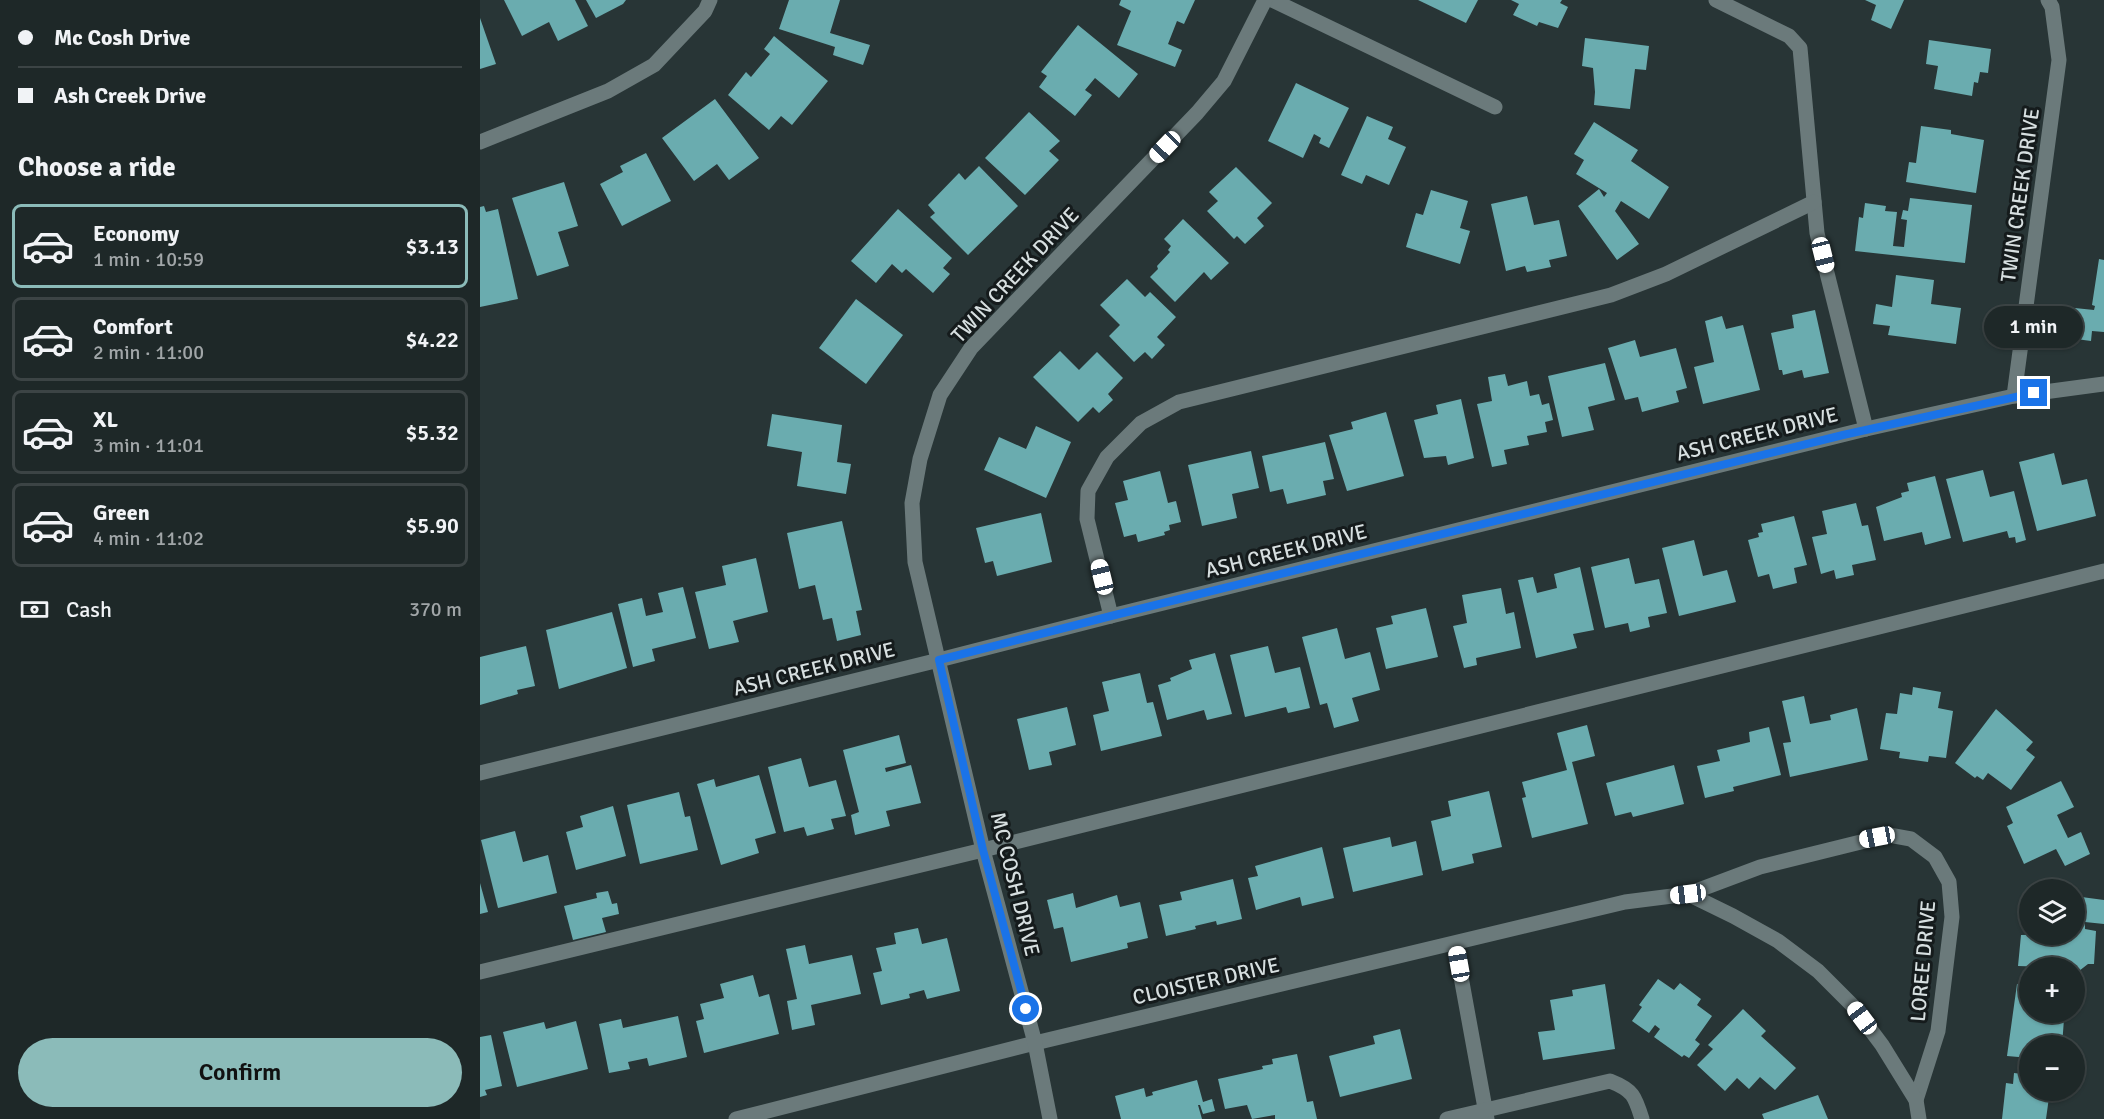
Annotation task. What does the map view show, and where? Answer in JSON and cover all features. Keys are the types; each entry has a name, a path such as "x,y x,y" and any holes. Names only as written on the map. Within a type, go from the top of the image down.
{"street":[{"path":"480,142 608,91 654,64 705,11 710,0"},
{"name":"TWIN CREEK DRIVE","path":"939,660 915,562 912,503 920,459 940,395 971,348 1189,121 1224,81 1265,0"},
{"path":"1272,0 1495,107"},
{"path":"1716,0 1789,36 1800,48 1817,233 1866,429"},
{"name":"TWIN CREEK DRIVE","path":"2014,396 2059,60 2052,7 2048,0"},
{"path":"1111,616 1087,519 1088,491 1107,457 1140,423 1179,402 1611,295 1666,274 1814,202"},
{"name":"ASH CREEK DRIVE","path":"480,773 1866,429 2014,396 2104,384"},
{"path":"480,972 983,850 2104,571"},
{"name":"MC COSH DRIVE","path":"939,660 983,850 1035,1043 1050,1119"},
{"name":"CLOISTER DRIVE","path":"736,1119 1035,1043 1625,902 1688,894 1760,867 1865,840 1889,835 1911,838"},
{"name":"LOREE DRIVE","path":"1911,838 1935,857 1949,882 1952,917 1938,1031 1916,1100"},
{"name":"LOREE DRIVE","path":"1688,894 1778,941 1818,971 1852,1005 1882,1045 1916,1100 1919,1119"},
{"path":"1455,944 1486,1114"},
{"path":"1447,1119 1486,1114 1610,1081 1625,1087 1635,1096 1642,1119"}],"building":[{"path":"504,0 575,0 588,26 558,41 549,22 522,36"},
{"path":"586,0 626,0 623,4 596,18"},
{"path":"789,0 840,0 830,33 870,45 863,65 833,55 835,47 779,29"},
{"path":"1121,0 1195,0 1184,24 1177,21 1168,44 1182,50 1175,67 1117,45 1131,11 1119,5"},
{"path":"1418,0 1478,0 1466,23"},
{"path":"1511,0 1562,0 1560,3 1568,7 1558,28 1539,22 1537,26 1513,15 1519,4"},
{"path":"1865,0 1904,0 1891,29 1871,20 1876,5"},
{"path":"480,18 496,64 480,69"},
{"path":"1078,25 1138,74 1119,98 1095,78 1085,90 1092,95 1075,116 1039,87 1047,76 1041,72"},
{"path":"774,36 828,81 792,125 781,116 769,130 728,95 746,72 751,77 770,54 764,49"},
{"path":"1585,38 1649,46 1646,70 1635,69 1630,109 1594,105 1593,68 1582,66"},
{"path":"1929,40 1991,49 1988,73 1980,72 1978,83 1974,82 1972,96 1934,89 1938,66 1926,64"},
{"path":"1296,83 1349,108 1329,148 1319,143 1321,138 1314,134 1303,158 1268,141"},
{"path":"715,99 759,158 729,180 717,164 694,181 662,138"},
{"path":"1029,112 1060,141 1049,151 1059,160 1025,195 985,158"},
{"path":"1367,116 1393,127 1388,139 1406,147 1389,185 1366,175 1362,184 1341,175"},
{"path":"1594,122 1638,150 1631,161 1669,187 1649,219 1621,201 1615,211 1639,244 1617,260 1578,206 1599,189 1604,197 1607,193 1576,174 1584,160 1574,154"},
{"path":"1921,126 1951,130 1951,134 1984,140 1976,193 1906,182 1909,162 1916,163"},
{"path":"646,153 671,201 622,226 600,184 623,172 620,166"},
{"path":"979,166 1018,206 968,255 930,217 935,213 928,205 959,173 965,180"},
{"path":"1236,167 1272,203 1257,218 1264,226 1245,244 1237,236 1234,239 1207,211 1218,201 1209,192"},
{"path":"564,182 578,226 558,232 569,266 537,276 512,198"},
{"path":"1431,190 1468,201 1460,228 1470,231 1460,264 1406,247 1416,213 1423,215"},
{"path":"1527,196 1534,225 1559,220 1567,256 1549,260 1551,267 1527,272 1525,266 1506,271 1491,204"},
{"path":"1910,198 1972,205 1965,263 1855,251 1859,217 1863,218 1865,203 1886,206 1885,211 1897,212 1893,246 1904,247 1907,220 1901,219 1903,210 1908,211"},
{"path":"484,206 486,212 498,209 518,299 480,307 480,207"},
{"path":"898,209 952,258 943,268 950,274 933,293 906,269 902,273 892,264 876,283 851,261"},
{"path":"1183,219 1229,263 1211,280 1204,272 1175,302 1150,277 1170,252 1168,250 1171,246 1164,239"},
{"path":"2099,259 2104,260 2104,332 2092,331 2091,341 2061,337 2065,307 2094,310 2095,306 2092,305"},
{"path":"1896,275 1934,280 1931,304 1961,308 1956,344 1888,335 1890,326 1873,324 1876,304 1892,307"},
{"path":"1127,279 1145,297 1150,292 1176,317 1157,337 1165,345 1152,359 1145,352 1134,362 1109,336 1120,325 1100,305"},
{"path":"856,299 903,335 866,384 819,348"},
{"path":"1815,310 1829,373 1804,378 1802,370 1783,375 1782,370 1779,370 1771,333 1794,328 1792,315"},
{"path":"1722,316 1726,329 1743,325 1760,390 1703,404 1694,367 1714,362 1705,321"},
{"path":"1635,340 1640,357 1676,348 1687,388 1676,391 1679,402 1642,412 1638,397 1625,400 1608,348"},
{"path":"1060,351 1079,370 1097,352 1123,378 1108,394 1113,400 1099,413 1093,407 1078,422 1033,377"},
{"path":"1605,363 1615,400 1588,407 1594,430 1562,437 1548,376"},
{"path":"1505,374 1508,386 1527,381 1530,396 1539,394 1542,405 1549,403 1553,420 1545,422 1547,432 1527,436 1529,445 1504,450 1507,464 1492,467 1477,404 1492,401 1488,377"},
{"path":"1461,399 1474,458 1448,465 1446,456 1424,458 1414,420 1438,414 1436,405"},
{"path":"1386,412 1404,476 1347,491 1329,435 1353,429 1351,422"},
{"path":"772,414 842,425 837,462 851,464 846,494 797,486 802,452 767,446"},
{"path":"1036,426 1071,442 1046,498 984,470 999,437 1026,449"},
{"path":"1325,442 1334,479 1323,481 1326,495 1287,504 1283,489 1270,492 1262,456"},
{"path":"1251,451 1259,488 1232,494 1237,518 1202,526 1188,465"},
{"path":"2054,453 2062,485 2087,479 2096,516 2037,531 2019,462"},
{"path":"1983,470 1990,497 2014,491 2026,540 2016,543 2015,537 2009,538 2007,531 1963,542 1946,479"},
{"path":"1160,471 1168,503 1176,501 1181,522 1169,525 1170,530 1164,532 1165,535 1138,542 1136,534 1124,537 1115,503 1128,500 1123,481"},
{"path":"1935,476 1951,538 1925,545 1922,532 1884,541 1876,507 1902,497 1901,493 1909,491 1907,483"},
{"path":"1856,503 1862,526 1868,525 1876,560 1852,565 1854,575 1836,579 1834,570 1821,574 1812,537 1827,534 1822,511"},
{"path":"1041,513 1052,562 997,576 993,561 985,563 976,528"},
{"path":"1794,516 1807,565 1794,568 1797,583 1773,589 1769,574 1758,577 1748,540 1759,537 1758,533 1763,532 1761,524"},
{"path":"842,521 862,610 856,611 861,635 837,641 832,618 823,620 815,585 799,589 787,533"},
{"path":"1694,540 1703,576 1727,570 1736,602 1679,616 1662,548"},
{"path":"756,558 768,612 733,621 739,642 709,649 695,592 726,585 722,566"},
{"path":"1629,558 1635,584 1659,579 1667,613 1648,617 1650,627 1630,632 1628,623 1605,628 1591,567"},
{"path":"1580,567 1594,630 1573,634 1577,648 1536,658 1518,580 1533,577 1537,593 1557,588 1554,574"},
{"path":"683,587 696,638 652,649 655,661 633,667 618,604 642,598 646,616 663,612 658,593"},
{"path":"1501,588 1506,614 1514,612 1521,648 1476,658 1477,665 1464,668 1453,626 1467,623 1462,595"},
{"path":"1426,608 1438,657 1386,669 1376,628 1393,624 1391,616"},
{"path":"612,612 627,668 559,689 546,630"},
{"path":"1337,628 1345,659 1370,652 1380,690 1352,698 1359,721 1334,728 1327,703 1320,705 1302,637"},
{"path":"526,646 535,686 517,690 518,694 480,705 480,657"},
{"path":"1268,646 1275,673 1300,667 1310,708 1288,713 1286,707 1245,717 1230,655"},
{"path":"1215,653 1232,714 1207,720 1204,710 1167,720 1158,685 1171,681 1170,678 1192,669 1189,660"},
{"path":"1140,673 1147,703 1153,702 1162,736 1101,751 1093,715 1109,711 1102,682"},
{"path":"1913,687 1941,692 1938,708 1953,711 1946,758 1929,756 1928,762 1899,758 1900,752 1880,749 1886,713 1897,714 1900,693 1912,695"},
{"path":"1804,696 1810,724 1831,720 1830,715 1857,708 1868,760 1790,777 1783,743 1791,742 1782,701"},
{"path":"1067,707 1076,745 1049,752 1052,765 1029,770 1017,719"},
{"path":"1996,709 2033,742 2026,750 2035,757 2011,790 1988,773 1983,780 1977,776 1975,778 1955,763"},
{"path":"1587,725 1595,756 1572,762 1588,824 1532,838 1522,798 1526,797 1522,782 1567,770 1557,733"},
{"path":"1769,727 1781,775 1733,787 1734,791 1705,798 1697,766 1720,761 1717,750 1750,742 1749,732"},
{"path":"899,735 906,763 885,768 886,772 911,765 921,803 886,811 890,826 855,835 851,815 859,812 843,750"},
{"path":"801,758 809,787 836,780 846,816 831,819 834,829 807,836 804,827 784,832 768,767"},
{"path":"1674,765 1684,804 1633,817 1631,812 1615,816 1606,783"},
{"path":"759,775 776,833 755,839 759,853 721,865 697,784 714,779 716,787"},
{"path":"2061,781 2074,807 2057,815 2068,838 2081,832 2090,854 2065,866 2056,849 2024,864 2007,826 2013,823 2006,807"},
{"path":"1489,791 1502,847 1472,854 1474,863 1442,871 1431,821 1451,816 1448,801"},
{"path":"679,792 685,817 690,816 698,850 640,864 627,805"},
{"path":"613,806 626,856 576,870 566,832 583,827 580,816"},
{"path":"515,831 523,862 548,855 557,893 498,908 481,840"},
{"path":"1390,837 1392,847 1416,841 1423,875 1353,892 1343,848"},
{"path":"1322,847 1334,898 1302,906 1300,897 1256,910 1248,878 1258,876 1255,866"},
{"path":"1233,879 1242,919 1217,925 1216,921 1195,926 1196,929 1166,936 1159,905 1182,900 1180,892"},
{"path":"480,883 488,912 480,914"},
{"path":"608,891 612,904 617,903 619,914 602,918 606,932 573,940 564,906 597,898 596,893"},
{"path":"1073,893 1076,908 1117,895 1120,907 1140,902 1148,938 1127,943 1128,948 1071,962 1063,927 1054,929 1047,900"},
{"path":"2085,897 2104,900 2104,924 2085,922"},
{"path":"918,928 922,944 947,938 960,991 927,999 924,990 909,994 910,998 881,1005 873,973 882,971 876,948 896,944 894,933"},
{"path":"2085,929 2096,931 2094,964 2085,966 2085,957 2019,957 2018,966 2020,945 2085,945"},
{"path":"805,945 809,964 852,955 861,994 811,1005 815,1025 792,1030 787,1001 797,999 786,949"},
{"path":"753,975 759,997 769,994 779,1034 704,1053 696,1021 704,1019 700,1004 724,998 720,984"},
{"path":"1658,979 1674,990 1680,983 1701,999 1697,1005 1712,1016 1695,1040 1700,1044 1689,1058 1684,1055 1682,1057 1654,1037 1660,1029 1655,1025 1649,1033 1632,1021 1642,1007 1639,1005"},
{"path":"1605,984 1615,1049 1543,1060 1538,1032 1555,1030 1550,1000 1573,996 1572,990"},
{"path":"2017,984 2019,984 2019,1023 2064,1023 2063,1035 2019,1035 2019,1057 2007,1056"},
{"path":"1743,1009 1766,1031 1761,1036 1796,1068 1775,1090 1760,1077 1749,1089 1737,1078 1725,1091 1697,1065 1713,1049 1708,1045"},
{"path":"678,1016 687,1057 649,1066 647,1058 628,1062 630,1069 609,1073 599,1024 621,1019 623,1028"},
{"path":"576,1021 588,1069 517,1087 503,1032 544,1022 546,1029"},
{"path":"1400,1029 1412,1079 1340,1097 1329,1056 1375,1044 1373,1036"},
{"path":"491,1035 502,1086 485,1090 487,1095 480,1097 480,1037"},
{"path":"1297,1054 1307,1102 1313,1101 1317,1119 1275,1119 1275,1115 1252,1119 1247,1105 1225,1109 1218,1079 1263,1069 1262,1066 1273,1064 1272,1059"},
{"path":"2014,1073 2019,1074 2019,1101 2048,1101 2046,1119 2002,1119 2006,1083 2013,1084"},
{"path":"1197,1080 1203,1102 1212,1099 1215,1111 1203,1114 1198,1105 1202,1119 1121,1119 1115,1096 1144,1088 1146,1097 1153,1095 1152,1092"},
{"path":"1818,1095 1828,1119 1764,1119 1762,1114"}],"route":[{"path":"1026,1009 983,850 939,660 1843,435 2034,393"}]}
